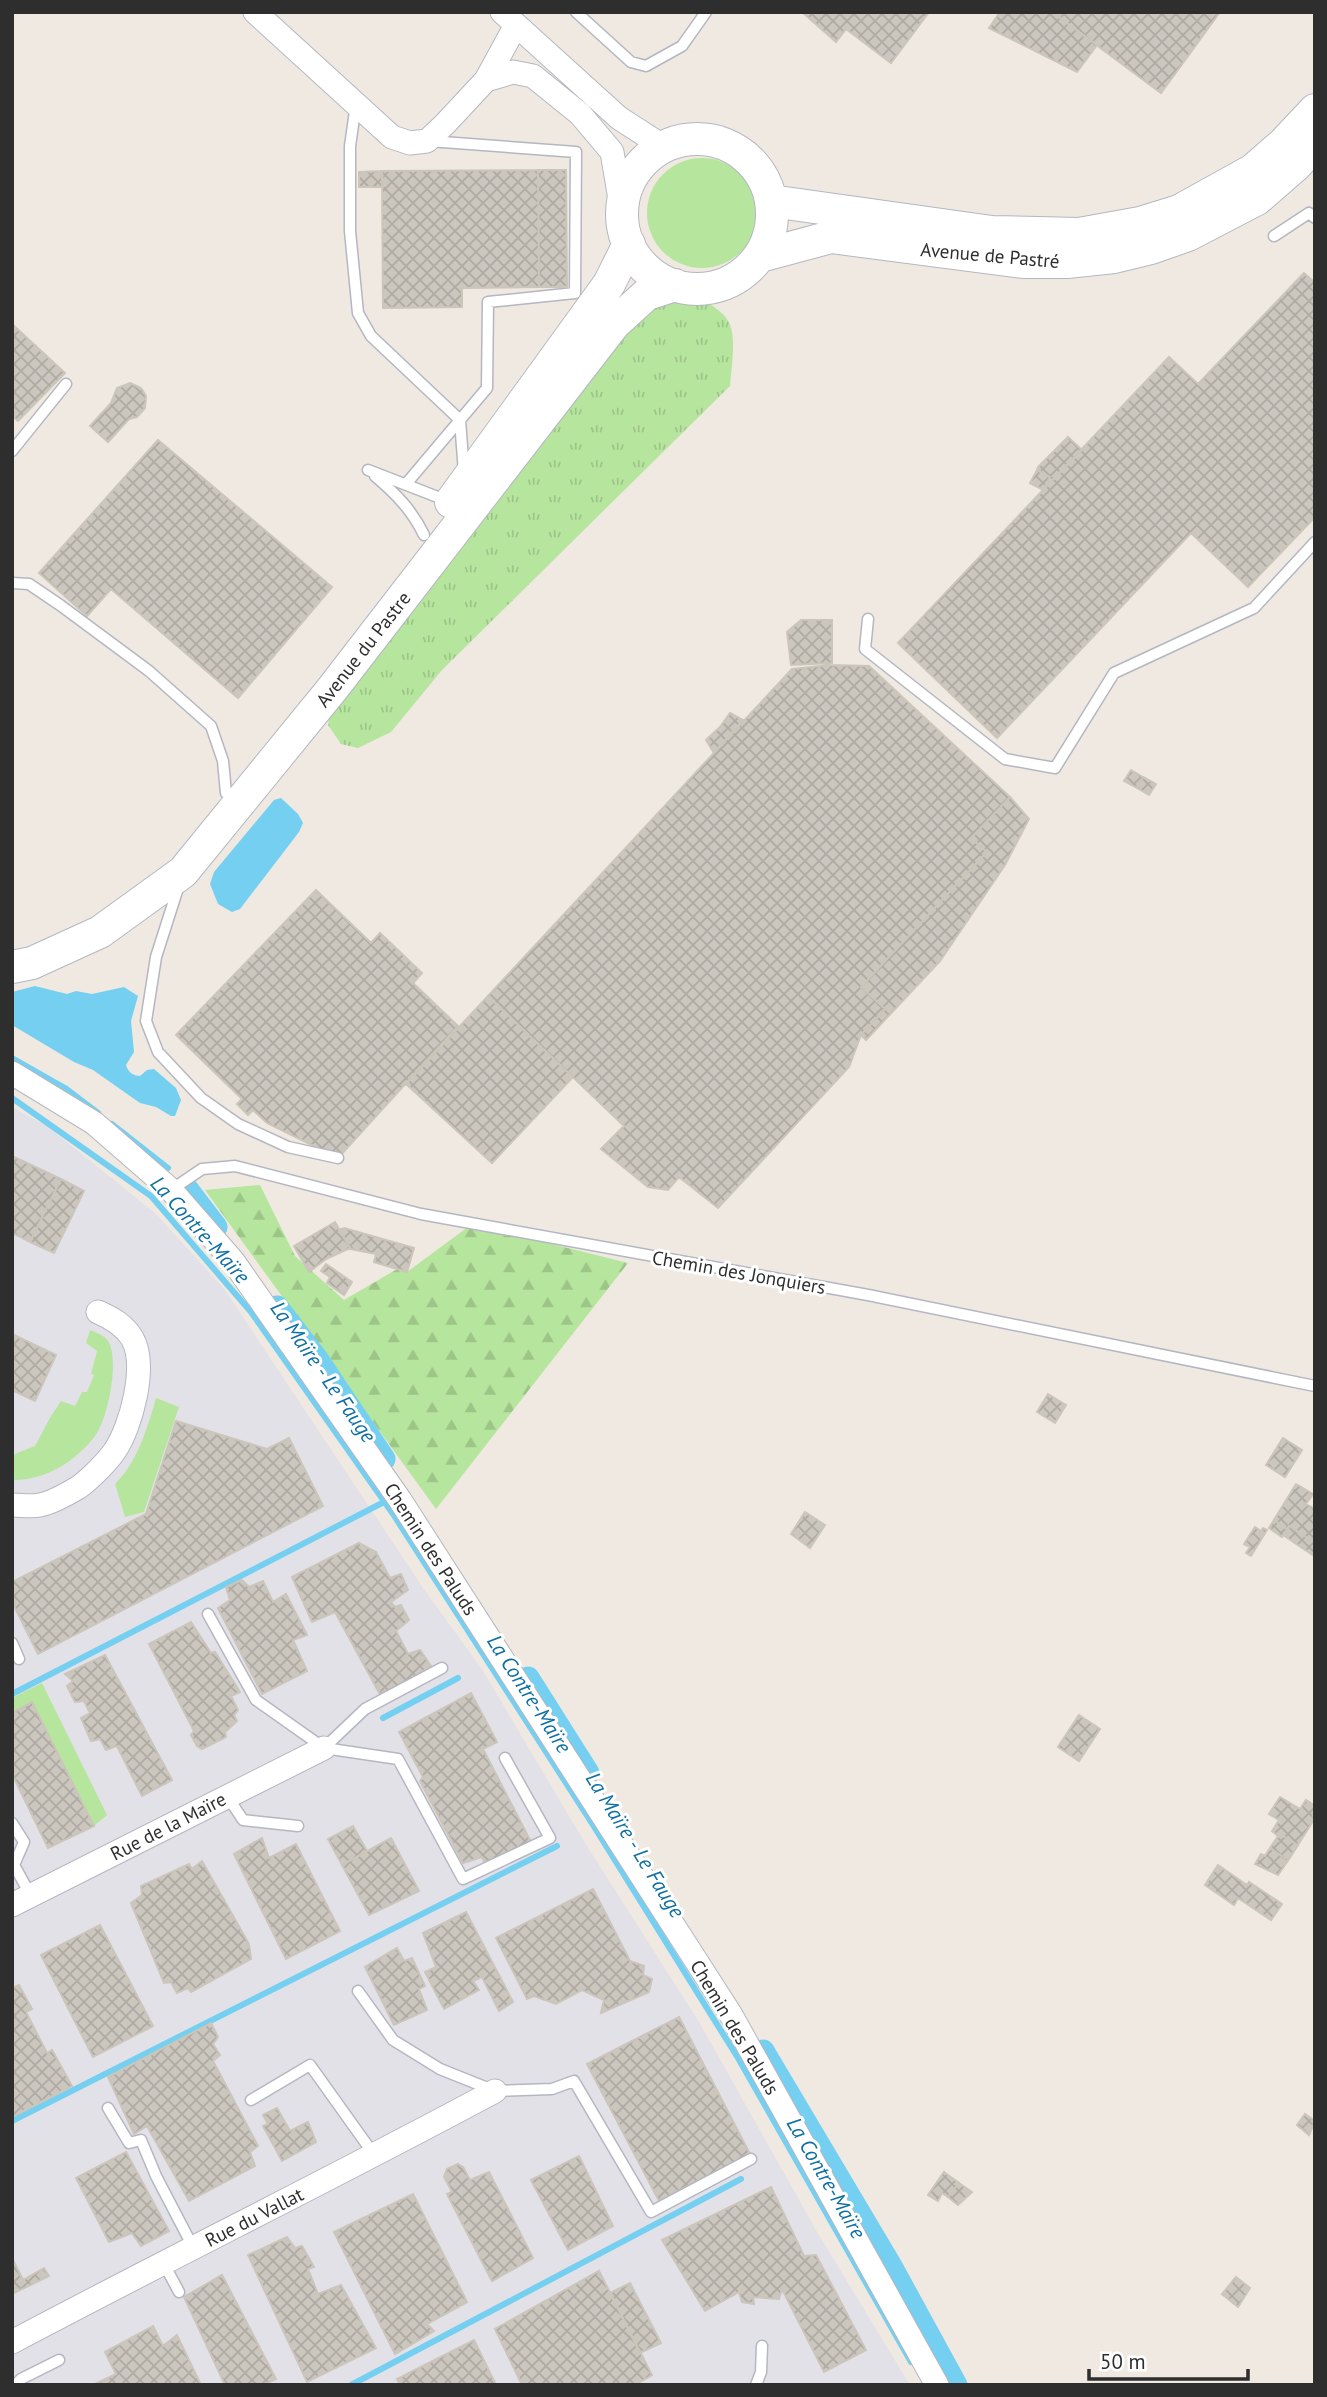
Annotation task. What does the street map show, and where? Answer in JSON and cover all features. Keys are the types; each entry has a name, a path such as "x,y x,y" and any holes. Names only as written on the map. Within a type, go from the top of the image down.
{"street":[{"path":"255,12 392,137 410,143 427,141 486,80 509,19 619,118 664,147"},
{"path":"486,80 513,72 533,76 580,114 612,152 622,211 629,244 635,256 652,274 675,285 695,289 720,286 739,278 760,256 769,236 771,201 761,175 741,153 729,146 701,139 664,147 651,156 633,174 622,211"},
{"name":"Avenue de Pastré","path":"771,201 992,232 1079,234 1140,223 1179,211 1253,170 1284,143 1315,110"},
{"name":"Avenue de Pastré","path":"760,256 831,237 1023,262 1067,262 1114,257 1151,248 1188,234 1256,199 1315,145"},
{"name":"Avenue du Pastre","path":"12,947 55,931 104,906 135,886 177,850 226,793 458,492 609,284 629,244"},
{"name":"Avenue du Pastre","path":"12,967 32,962 100,932 183,872 333,688 614,324 647,293 675,285"},
{"name":"Chemin des Paluds","path":"12,1073 94,1123 171,1191 233,1261 400,1500 731,2015 937,2385"},
{"path":"12,1506 40,1505 80,1486 114,1452 130,1418 140,1366 137,1352 124,1328 114,1319 98,1312"},
{"name":"Rue de la Maïre","path":"22,1900 324,1748"},
{"name":"Rue du Vallat","path":"12,2342 495,2091"}],"lane":[{"path":"576,12 631,62 646,66 682,46 706,12"},
{"path":"356,104 350,146 351,231 358,313 371,336 460,420 458,492 406,484 368,470 397,494 414,515 424,535"},
{"path":"406,484 487,388 488,302 575,293 576,152 427,141"},
{"path":"1274,236 1310,213 1315,218"},
{"path":"12,451 66,384"},
{"path":"868,619 865,649 1005,758 1055,768 1114,673 1254,608 1315,542"},
{"path":"12,583 29,584 60,605 149,671 211,726 223,761 226,793"},
{"path":"183,872 156,957 146,1021 158,1052 201,1098 238,1124 288,1147 338,1158"},
{"name":"Chemin des Jonquiers","path":"171,1191 202,1169 235,1166 421,1214 868,1295 1315,1387"},
{"path":"208,1614 256,1700 324,1748 398,1759 463,1879 550,1838 505,1758"},
{"path":"12,1643 19,1659"},
{"path":"324,1748 365,1709 442,1668"},
{"path":"228,1796 243,1820 298,1826"},
{"path":"12,1823 24,1842 14,1865 22,1900"},
{"path":"358,1991 393,2040 440,2069 495,2091 552,2089 574,2081 651,2212 751,2160"},
{"path":"251,2099 310,2065 375,2155"},
{"path":"108,2108 129,2143 141,2140 156,2176 193,2247"},
{"path":"163,2262 179,2292"},
{"path":"757,2385 761,2372 762,2346"},
{"path":"15,2385 21,2379 59,2360"}],"shaded area":[{"path":"12,1107 47,1126 156,1214 225,1290 425,1591 482,1669 585,1843 699,2022 816,2230 910,2385 12,2385"}],"green space":[{"path":"702,158 723,163 741,174 752,192 757,213 752,234 741,252 723,263 702,268 681,263 663,252 652,234 647,213 652,192 663,174 681,163"},
{"path":"675,285 711,305 728,321 733,345 730,386 442,670 391,732 358,748 341,744 328,725 332,700 595,368"},
{"path":"260,1185 295,1256 344,1300 399,1268 407,1272 472,1224 628,1263 436,1509 205,1190"},
{"path":"90,1330 108,1341 113,1361 111,1389 100,1428 79,1454 59,1468 36,1477 12,1480 12,1455 35,1446 61,1401 75,1406 82,1392 87,1392 94,1375 91,1374 97,1351 86,1343"},
{"path":"156,1398 179,1407 144,1512 125,1517 115,1484 136,1455"},
{"path":"42,1683 107,1815 94,1826 32,1702 14,1712 12,1698"}],"water":[{"path":"281,798 298,814 303,823 240,909 232,912 218,904 210,884 214,872 274,800"},
{"path":"35,986 67,994 76,991 92,994 124,987 138,996 131,1021 134,1052 126,1065 131,1073 137,1076 154,1069 176,1088 181,1100 175,1116 140,1103 93,1070 74,1062 12,1025 12,992"}],"building":[{"path":"802,12 929,12 891,63 846,29 836,42"},
{"path":"1000,12 1052,12 1097,45 1077,72 989,28"},
{"path":"1052,12 1220,12 1161,93"},
{"path":"538,170 539,287 462,288 462,307 383,308 382,171"},
{"path":"538,170 566,170 567,287 539,287"},
{"path":"382,171 383,187 359,187 359,172"},
{"path":"1304,273 1315,283 1315,517 1248,587 1191,533 997,738 898,643 1169,357 1198,384"},
{"path":"12,324 65,373 18,421 12,416"},
{"path":"130,383 141,388 146,396 145,408 137,417 129,419 108,442 90,426 111,403 117,388"},
{"path":"1068,437 1082,450 1043,490 1050,477 1037,470 1038,467"},
{"path":"158,440 332,587 238,698 111,589 87,616 39,573"},
{"path":"1037,470 1050,477 1043,490 1030,483"},
{"path":"801,620 832,620 832,663 791,665 787,632"},
{"path":"830,665 869,666 1010,797 971,838 987,852 861,987 885,1009 861,1035 849,1067 718,1208 679,1177 668,1190 648,1187 601,1149 624,1126 488,996 792,669"},
{"path":"730,713 743,720 714,753 706,740"},
{"path":"1131,770 1143,777 1137,788 1124,781"},
{"path":"1143,777 1156,784 1149,795 1137,788"},
{"path":"1010,797 1029,819 1005,865 940,961 866,1040 861,1035 885,1009 861,987 987,852 971,838"},
{"path":"316,890 371,943 380,933 422,973 413,983 458,1026 338,1158 267,1123 253,1110 248,1115 237,1104 242,1099 176,1035"},
{"path":"488,996 573,1077 492,1163 406,1084"},
{"path":"12,1156 61,1179 30,1242 12,1233"},
{"path":"61,1179 84,1191 54,1253 30,1242"},
{"path":"335,1222 350,1248 326,1259 309,1272 294,1246"},
{"path":"344,1228 414,1248 407,1272 374,1262 376,1254 351,1249 339,1230"},
{"path":"326,1264 352,1282 344,1295 327,1283 330,1277 321,1271"},
{"path":"12,1334 56,1355 35,1401 12,1390"},
{"path":"1048,1394 1066,1405 1055,1423 1037,1412"},
{"path":"176,1421 267,1449 289,1438 323,1506 38,1654 12,1602 12,1582 146,1514"},
{"path":"1283,1438 1302,1450 1285,1477 1266,1465"},
{"path":"1296,1484 1313,1494 1306,1504 1315,1509 1315,1543 1289,1526 1287,1529 1274,1520"},
{"path":"805,1512 825,1525 810,1548 791,1534"},
{"path":"1274,1520 1287,1529 1289,1526 1315,1543 1314,1556 1269,1528"},
{"path":"1255,1527 1261,1531 1263,1528 1267,1530 1251,1556 1246,1553 1250,1547 1244,1544"},
{"path":"359,1543 376,1552 390,1578 401,1574 408,1590 391,1602 395,1607 401,1605 409,1620 396,1631 408,1654 420,1650 431,1666 382,1698 335,1612 312,1622 292,1577"},
{"path":"242,1580 249,1587 263,1581 273,1602 286,1594 307,1635 293,1640 307,1671 262,1694 218,1608 230,1600 226,1587"},
{"path":"191,1622 211,1653 215,1652 240,1692 231,1696 238,1710 234,1715 237,1721 225,1732 226,1737 202,1749 191,1735 194,1731 149,1644"},
{"path":"105,1655 172,1780 142,1796 117,1746 106,1750 100,1739 91,1741 81,1718 90,1713 84,1701 75,1702 67,1686 73,1681 65,1674"},
{"path":"471,1693 497,1742 483,1749 531,1842 485,1864 482,1857 463,1863 420,1781 423,1777 399,1732"},
{"path":"32,1702 94,1826 48,1848 12,1774 12,1713"},
{"path":"1079,1715 1100,1729 1079,1761 1058,1747"},
{"path":"1280,1797 1300,1809 1306,1800 1315,1806 1315,1818 1298,1845 1272,1831 1279,1820 1269,1814"},
{"path":"353,1826 367,1851 342,1865 328,1839"},
{"path":"1281,1835 1298,1845 1287,1862 1270,1848"},
{"path":"262,1838 269,1858 296,1844 340,1931 286,1959 234,1854"},
{"path":"391,1838 419,1891 369,1915 342,1865"},
{"path":"1270,1848 1287,1862 1278,1875 1255,1864 1261,1854 1265,1856"},
{"path":"202,1861 249,1944 251,1959 191,1992 188,1988 177,1993 171,1982 164,1983 131,1903 142,1895 141,1886 189,1864 192,1869"},
{"path":"1218,1865 1282,1904 1271,1920 1238,1898 1234,1905 1205,1885"},
{"path":"593,1889 630,1961 644,1966 643,1975 652,1979 649,1992 601,2013 604,2000 582,1990 556,2004 534,1996 527,1999 496,1938"},
{"path":"466,1912 513,2002 499,2011 482,1977 473,1981 479,1990 444,2009 425,1972 436,1967 423,1933"},
{"path":"100,1925 153,2026 93,2057 41,1955"},
{"path":"397,1948 404,1961 412,1958 425,1986 419,1989 427,2010 394,2025 365,1967"},
{"path":"19,1985 32,2009 26,2012 47,2053 52,2050 72,2086 12,2117 12,1988"},
{"path":"679,2017 750,2154 659,2201 587,2064"},
{"path":"211,2023 218,2037 213,2044 220,2055 213,2061 258,2146 250,2152 255,2166 189,2201 147,2126 134,2134 108,2077"},
{"path":"277,2108 290,2131 308,2122 316,2142 282,2161 263,2126 268,2124 263,2115"},
{"path":"1305,2114 1315,2121 1309,2135 1297,2125"},
{"path":"126,2152 169,2231 141,2246 132,2233 109,2242 76,2178"},
{"path":"579,2156 613,2226 568,2250 531,2180"},
{"path":"458,2164 463,2167 470,2180 489,2172 533,2258 492,2281 447,2194 452,2192 444,2177 447,2169"},
{"path":"944,2172 959,2183 948,2197 942,2193 938,2201 928,2195"},
{"path":"959,2183 972,2192 958,2205 948,2197"},
{"path":"771,2187 804,2256 816,2255 866,2350 824,2372 782,2289 779,2299 753,2297 754,2304 742,2302 739,2292 705,2311 662,2240"},
{"path":"413,2194 467,2302 427,2324 434,2331 395,2354 334,2232"},
{"path":"287,2237 295,2248 302,2246 314,2267 308,2269 318,2294 341,2285 376,2348 307,2382 248,2255"},
{"path":"12,2258 23,2280 44,2268 49,2276 12,2294"},
{"path":"599,2271 652,2375 635,2385 522,2385 495,2329"},
{"path":"222,2275 276,2379 263,2385 225,2385 184,2297"},
{"path":"1236,2277 1250,2288 1238,2307 1222,2294"},
{"path":"630,2283 661,2343 640,2353 610,2293"},
{"path":"153,2326 163,2346 177,2335 201,2385 93,2385 116,2374 105,2352"},
{"path":"474,2340 496,2385 400,2385 397,2379"}],"waterway":[{"path":"12,1058 65,1088 98,1113"},
{"name":"La Contre-Maïre","path":"12,1098 151,1196 251,1312 393,1514 593,1825 738,2058 911,2362"},
{"path":"112,1124 168,1168"},
{"name":"La Maïre - Le Fauge","path":"187,1189 216,1227"},
{"name":"La Maïre - Le Fauge","path":"277,1307 317,1359 384,1459"},
{"path":"12,1694 384,1502"},
{"path":"383,1718 458,1678"},
{"name":"La Maïre - Le Fauge","path":"528,1678 588,1773"},
{"path":"12,2121 557,1846"},
{"name":"La Maïre - Le Fauge","path":"763,2051 892,2268 956,2385"},
{"path":"351,2385 741,2179"}]}
